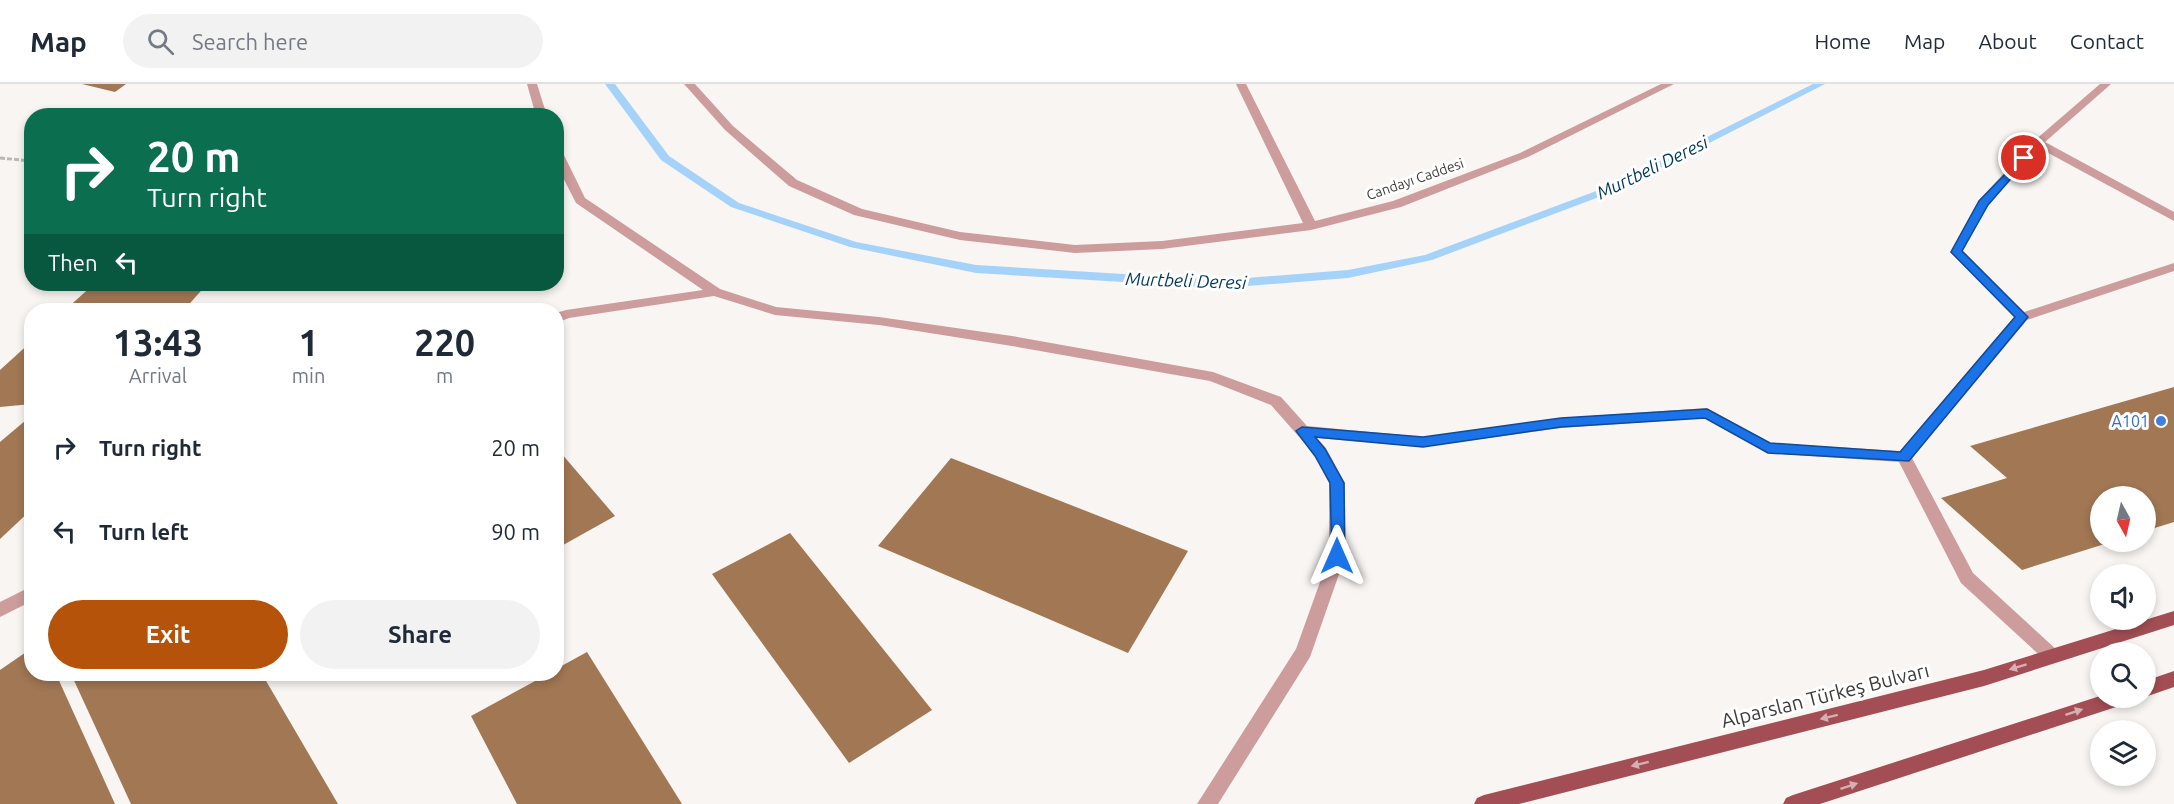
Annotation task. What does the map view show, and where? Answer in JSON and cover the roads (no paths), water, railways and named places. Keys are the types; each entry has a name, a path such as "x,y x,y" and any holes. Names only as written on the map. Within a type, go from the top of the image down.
{"main road":[{"name":"Alparslan Türkeş Bulvarı","path":"1484,804 1984,678 2174,618"},
{"path":"2156,685 2174,679"},
{"path":"1795,804 2090,707"}],"street":[{"path":"532,84 540,108"},
{"name":"Candayı Caddesi","path":"689,84 745,143 793,183 858,212 960,236 1075,249 1162,245 1311,226 1397,204 1513,160 1669,84"},
{"path":"1241,84 1311,226"},
{"path":"2022,317 1956,252 1983,204 2038,143 2106,84"},
{"path":"2038,143 2174,217"},
{"path":"564,167 580,200 715,292 775,311 879,321 1012,341 1213,377 1276,402 1320,453 1337,483 1337,556 1304,652 1207,804"},
{"path":"1904,457 2022,317 2174,267"},
{"path":"564,315 715,292"},
{"path":"1302,431 1423,442 1561,423 1707,413 1768,448 1904,457"},
{"path":"1904,457 1967,578 2052,657"},
{"path":"0,610 24,597"}],"waterway":[{"name":"Murtbeli Deresi","path":"610,84 665,158 735,205 854,245 976,269 1222,284 1348,274 1428,258 1611,189 1820,84"}],"place":[{"name":"A101","path":"2161,421"}]}
